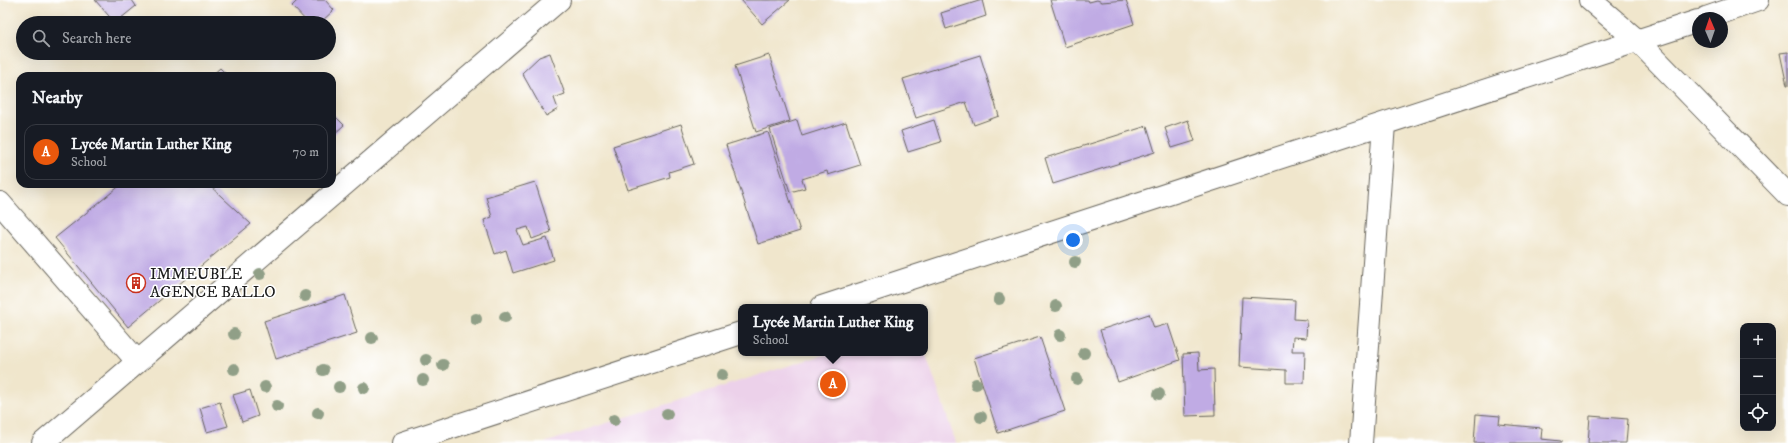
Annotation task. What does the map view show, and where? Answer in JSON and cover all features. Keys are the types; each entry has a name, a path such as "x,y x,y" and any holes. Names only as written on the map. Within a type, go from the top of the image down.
{"street":[{"path":"43,443 558,0"},
{"path":"1590,0 1638,41 1788,195"},
{"path":"1723,12 1758,0"},
{"path":"831,304 1692,23"},
{"path":"1362,443 1384,124"},
{"path":"0,203 137,361"},
{"path":"403,443 738,334"}],"shaded area":[{"path":"820,356 926,356 956,443 544,443"}],"building":[{"path":"95,0 132,0 136,6 124,16 109,16"},
{"path":"298,0 325,0 334,10 328,16 301,16 292,6"},
{"path":"741,0 790,0 762,24"},
{"path":"982,0 986,16 946,29 941,13"},
{"path":"1050,0 1088,0 1089,2 1097,0 1102,2 1126,0 1134,24 1065,47"},
{"path":"1788,52 1788,86 1787,86 1780,53"},
{"path":"550,53 565,94 554,98 558,109 546,116 522,73 539,57"},
{"path":"769,55 790,121 756,132 735,66"},
{"path":"980,55 999,116 974,125 966,102 916,118 903,79"},
{"path":"220,68 224,72 216,72"},
{"path":"336,117 344,125 336,132"},
{"path":"797,120 802,136 846,122 860,165 828,175 827,171 802,179 805,188 790,192 770,129"},
{"path":"934,120 941,142 908,152 901,131"},
{"path":"1188,120 1195,141 1172,148 1165,128"},
{"path":"681,124 694,164 669,172 670,177 628,190 613,146"},
{"path":"1147,126 1155,152 1053,184 1045,158"},
{"path":"768,132 800,231 758,244 726,145"},
{"path":"535,182 551,232 532,239 528,227 517,230 523,245 547,238 554,260 513,273 506,250 495,254 484,220 492,217 486,197"},
{"name":"IMMEUBLE AGENCE BALLO","path":"117,188 212,188 251,224 128,327 55,238"},
{"path":"345,295 357,333 276,359 264,321"},
{"path":"1242,297 1295,300 1294,319 1307,320 1306,338 1293,337 1292,351 1305,351 1304,383 1286,383 1286,370 1239,367"},
{"path":"1149,314 1154,328 1168,324 1180,360 1118,382 1100,330"},
{"path":"1040,337 1065,411 998,433 974,358"},
{"path":"1198,353 1199,370 1214,369 1215,415 1185,416 1183,354"},
{"path":"250,390 258,416 242,422 233,395"},
{"path":"220,402 228,426 207,432 200,408"},
{"path":"1476,414 1500,416 1499,424 1542,428 1541,439 1561,441 1561,443 1474,443"},
{"path":"1590,416 1628,419 1626,443 1588,443"}],"place":[{"name":"IMMEUBLE AGENCE BALLO","path":"136,283"},
{"name":"Lycée Martin Luther King","path":"833,384"}]}
